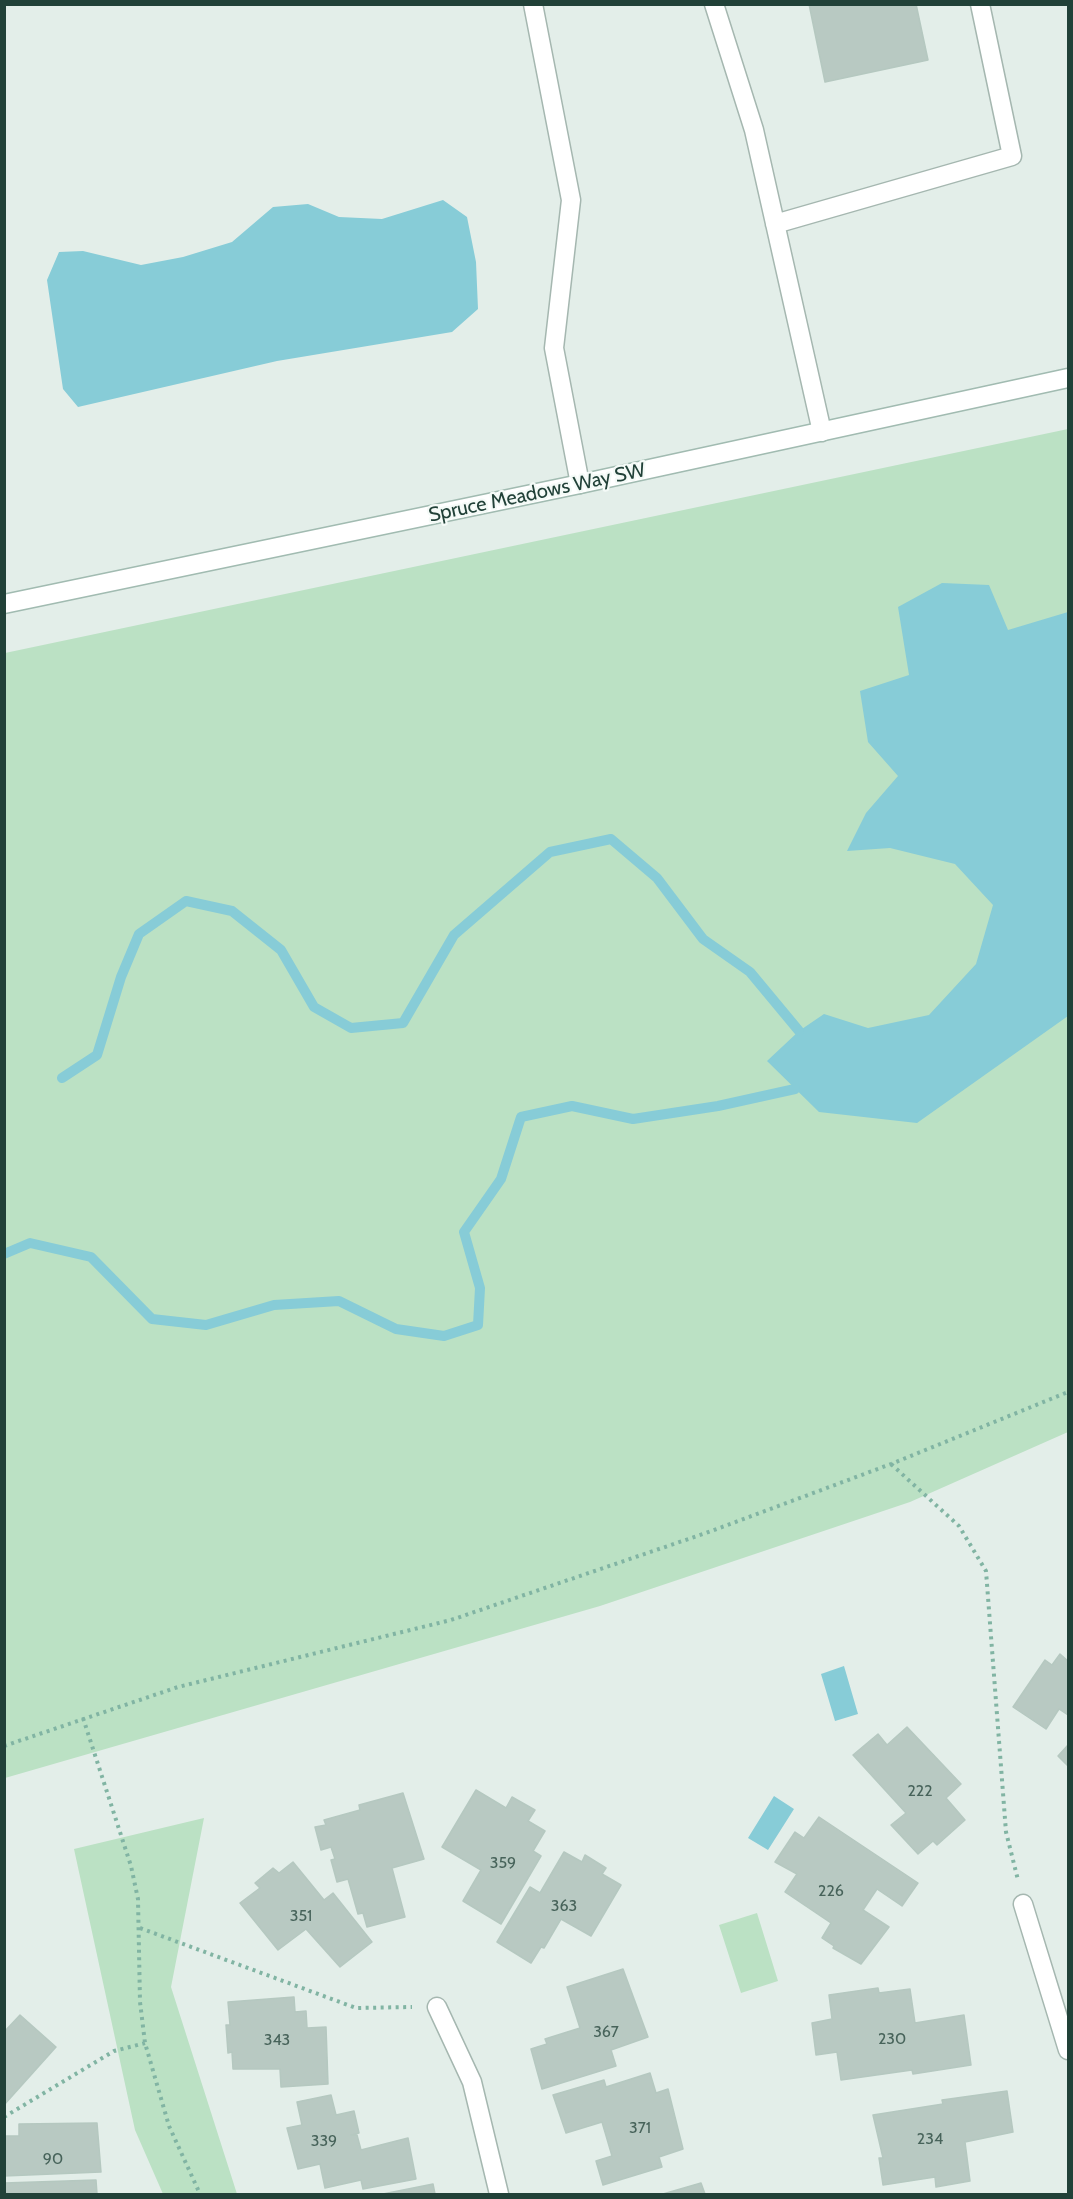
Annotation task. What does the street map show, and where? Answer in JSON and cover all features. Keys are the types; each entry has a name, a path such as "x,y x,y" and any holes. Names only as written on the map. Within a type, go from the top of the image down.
{"main road":[{"path":"533,4 571,200 554,348 580,484"},
{"path":"714,4 754,130 822,432"},
{"path":"775,224 1012,156 980,4"},
{"name":"Spruce Meadows Way SW","path":"4,603 580,484 1068,378"},
{"path":"1023,1904 1068,2050"},
{"path":"436,2007 472,2082 499,2194"}],"path":[{"path":"4,1746 178,1687 451,1620 706,1533 891,1464 1068,1392"},
{"path":"891,1464 959,1526 986,1570 1006,1832 1023,1904"},
{"path":"83,1718 131,1866 138,1899 140,2002 145,2043 169,2126 200,2194"},
{"path":"139,1928 356,2008 436,2007"},
{"path":"4,2117 114,2051 145,2043"}],"green space":[{"path":"1068,429 1068,1432 910,1502 600,1606 5,1778 5,653"},
{"path":"204,1818 171,1987 237,2194 163,2194 135,2130 74,1849"},
{"path":"757,1913 778,1981 741,1993 719,1925"}],"water":[{"path":"443,200 467,217 476,262 478,309 452,332 277,361 78,407 63,389 47,280 59,252 83,251 141,265 183,257 232,242 273,207 308,204 339,217 382,219"},
{"path":"942,583 989,585 1008,630 1068,612 1068,1016 917,1123 819,1112 767,1061 799,1031 824,1014 868,1028 929,1015 976,964 993,905 955,864 890,848 847,851 866,813 898,776 868,742 860,691 909,675 898,607"},
{"path":"844,1666 858,1714 835,1721 821,1674"},
{"path":"774,1796 794,1809 768,1850 748,1838"}],"building":[{"path":"809,4 916,4 928,60 825,82"},
{"path":"1060,1654 1068,1661 1068,1715 1059,1709 1046,1729 1013,1707 1045,1660 1052,1665"},
{"path":"907,1727 961,1784 946,1798 965,1820 937,1845 933,1841 918,1854 891,1825 906,1813 853,1755 878,1734 887,1745"},
{"path":"1068,1745 1068,1766 1058,1756"},
{"path":"476,1790 506,1808 512,1797 535,1810 528,1821 545,1831 533,1851 541,1856 501,1924 463,1901 481,1870 442,1847"},
{"path":"403,1793 424,1859 392,1868 405,1917 367,1927 363,1913 358,1914 348,1879 337,1882 331,1860 335,1859 331,1847 321,1850 315,1827 326,1825 324,1820 360,1810 359,1805"},
{"path":"819,1817 918,1883 902,1906 877,1889 863,1910 889,1927 861,1964 833,1948 834,1946 822,1938 831,1923 785,1892 797,1874 775,1862 795,1832 804,1838"},
{"path":"564,1852 582,1862 585,1855 606,1868 602,1874 621,1885 591,1936 561,1919 544,1948 541,1947 531,1963 497,1942 530,1887 540,1893"},
{"path":"293,1862 324,1900 333,1893 372,1942 340,1967 306,1929 278,1950 240,1903 260,1888 255,1883 273,1868 279,1873"},
{"path":"623,1969 648,2037 611,2050 616,2066 542,2089 531,2049 547,2044 545,2039 580,2028 567,1987"},
{"path":"878,1988 879,1993 910,1989 915,2023 964,2015 971,2065 913,2074 912,2070 841,2080 837,2052 816,2055 812,2023 832,2019 829,1995"},
{"path":"294,1997 295,2012 306,2011 307,2028 326,2027 328,2084 281,2087 280,2069 233,2069 232,2052 228,2053 226,2025 230,2025 228,2002"},
{"path":"20,2015 56,2047 4,2105 4,2032"},
{"path":"650,2073 656,2093 668,2089 683,2149 659,2157 662,2167 603,2185 596,2161 612,2156 602,2122 566,2133 553,2095 604,2080 606,2087"},
{"path":"1007,2091 1013,2132 965,2142 970,2181 936,2187 935,2177 883,2185 879,2158 883,2158 873,2115 943,2104 942,2100"},
{"path":"331,2095 336,2115 354,2111 359,2133 351,2135 357,2135 361,2150 408,2138 416,2179 363,2189 361,2180 325,2188 320,2164 298,2169 287,2128 302,2125 297,2102"},
{"path":"97,2123 101,2172 4,2176 4,2136 19,2136 19,2124"},
{"path":"96,2180 97,2194 4,2194 4,2183"},
{"path":"701,2183 705,2194 663,2194"},
{"path":"433,2184 435,2194 383,2194"}],"waterway":[{"path":"62,1078 97,1055 121,977 139,934 186,901 232,911 281,950 314,1007 351,1028 403,1023 454,935 550,852 611,839 657,878 703,939 750,972 799,1031"},
{"path":"4,1254 30,1243 91,1257 152,1319 206,1325 274,1305 339,1301 396,1329 444,1336 478,1325 480,1288 464,1232 501,1179 521,1117 572,1106 633,1119 718,1106 795,1089"}]}
